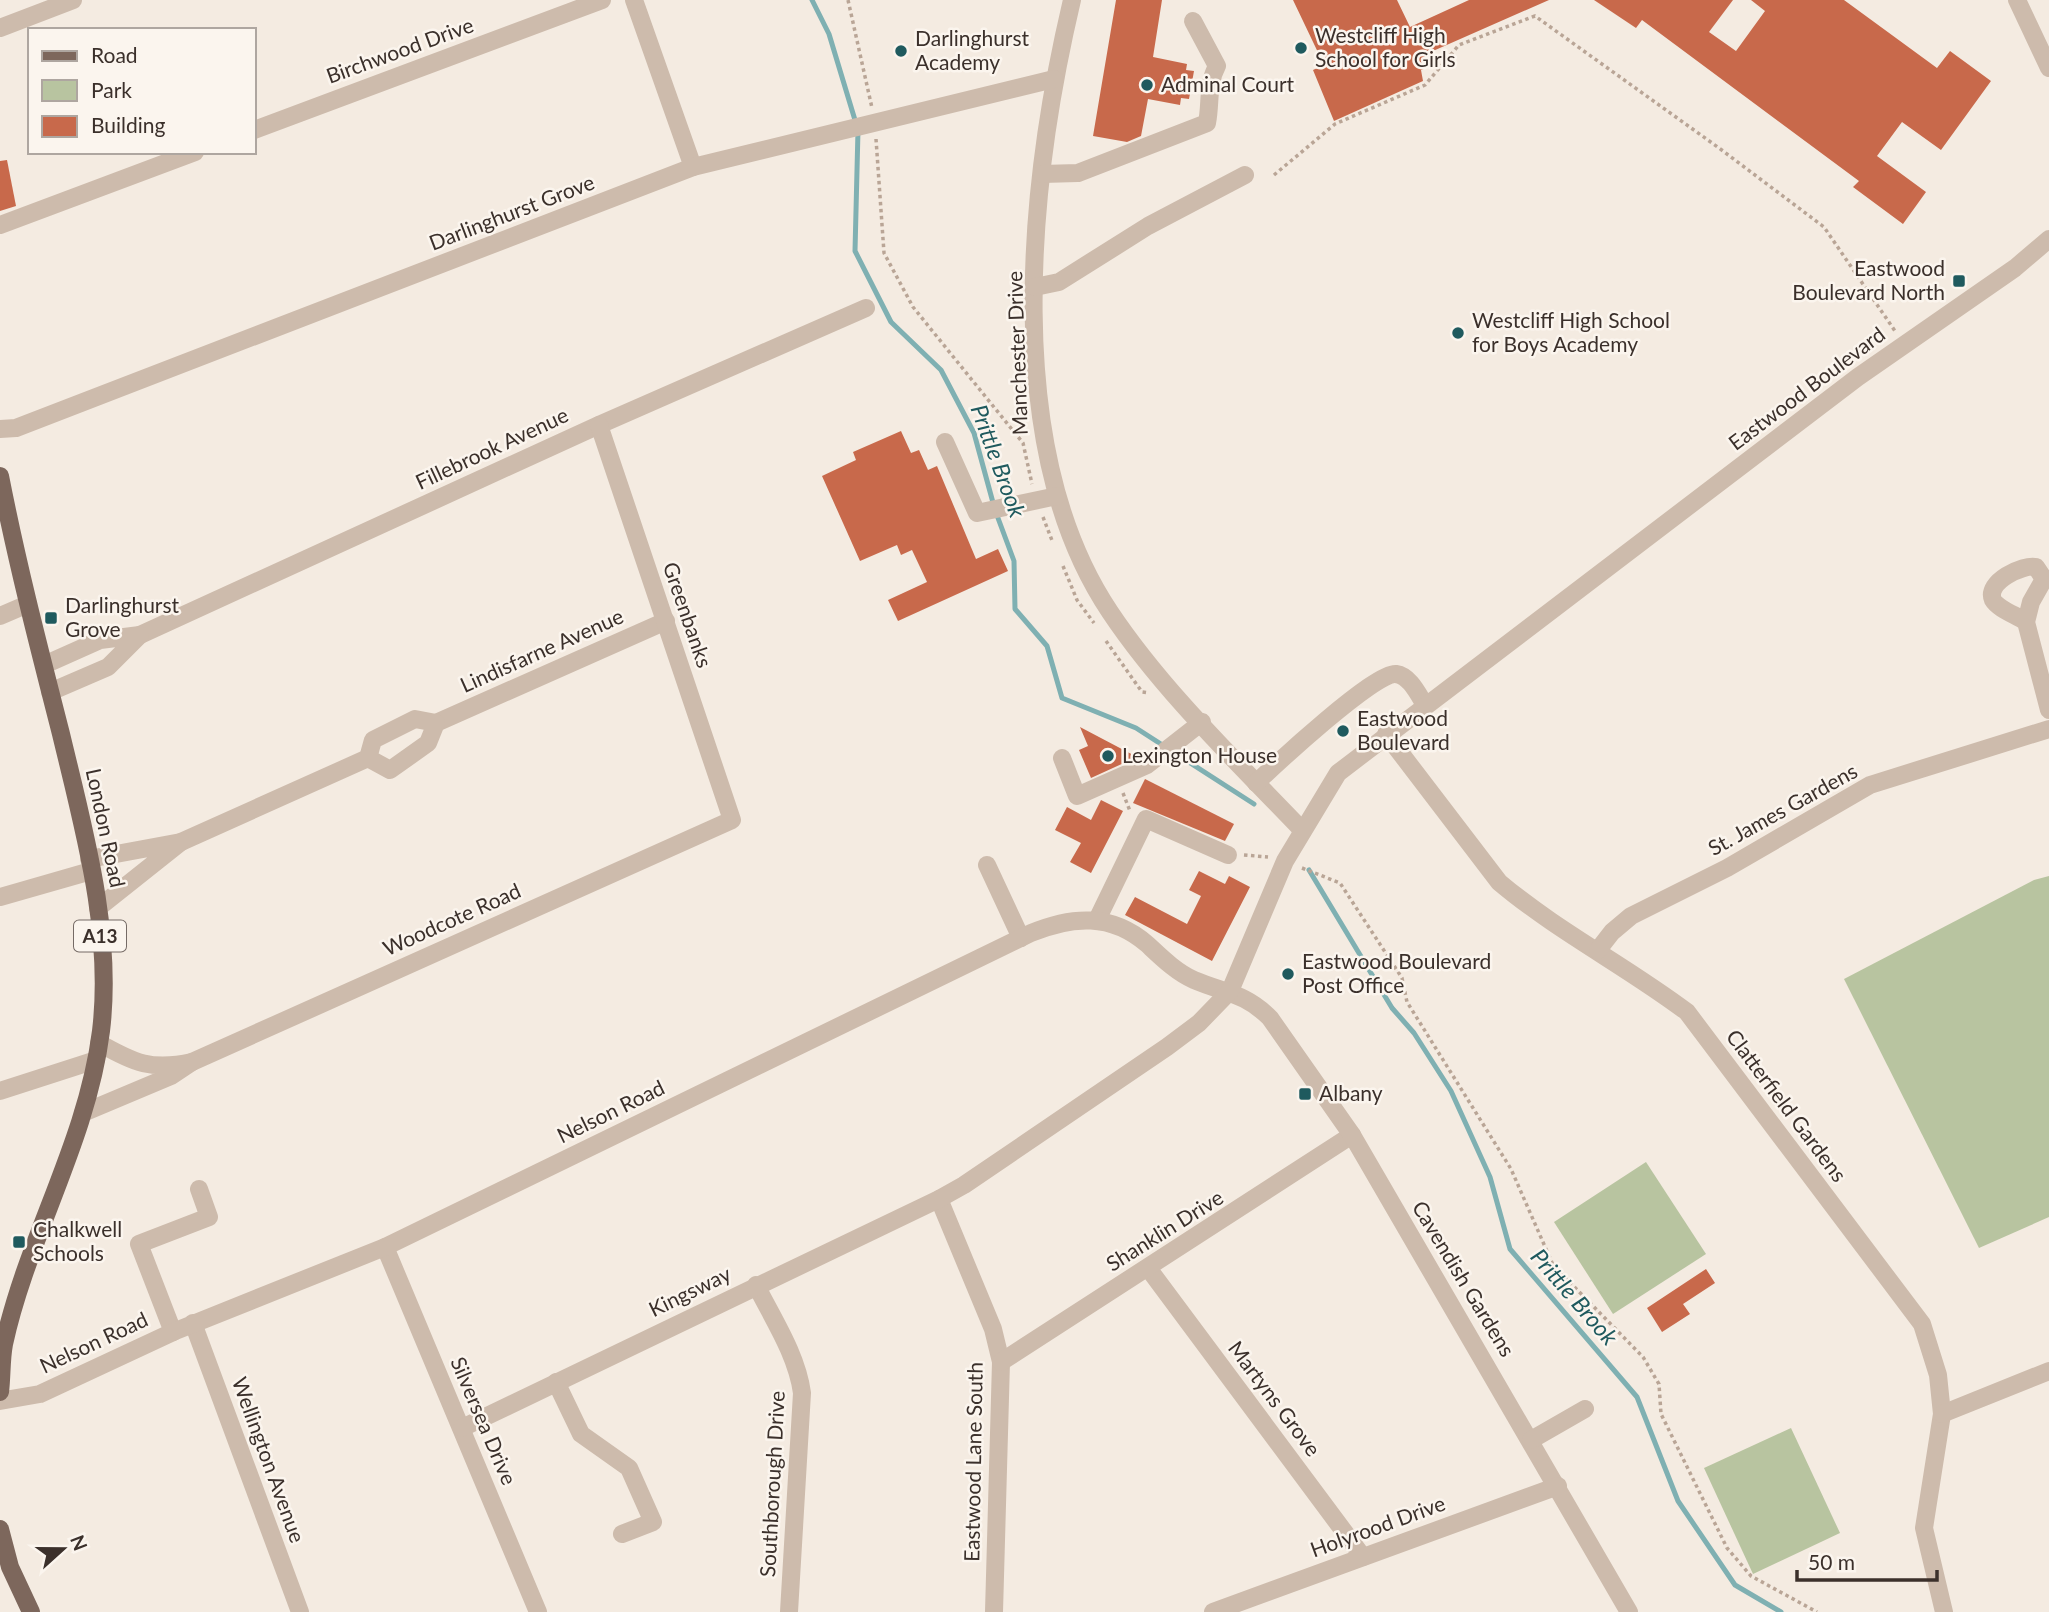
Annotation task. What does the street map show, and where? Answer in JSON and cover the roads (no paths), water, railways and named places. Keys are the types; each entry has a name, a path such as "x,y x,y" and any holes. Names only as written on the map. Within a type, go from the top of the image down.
{"main road":[{"name":"London Road","path":"0,477 90,865 98,908 104,970 97,1052 83,1114 12,1313 4,1348 0,1392"},
{"path":"0,1529 10,1567 31,1612"}],"street":[{"path":"0,28 73,0"},
{"name":"Birchwood Drive","path":"256,129 602,0"},
{"path":"634,0 693,167"},
{"name":"Manchester Drive","path":"1072,0 1054,79 1042,174 1035,287 1039,400 1045,448 1057,496 1079,555 1109,611 1139,652 1256,783 1302,830"},
{"path":"2017,0 2049,68"},
{"path":"1042,174 1078,173 1207,123 1210,106 1209,80 1217,66 1194,21"},
{"name":"Darlinghurst Grove","path":"0,429 16,428 693,167 1054,79"},
{"path":"0,225 190,154"},
{"path":"1035,287 1059,282 1148,226 1245,176"},
{"name":"Eastwood Boulevard","path":"939,1199 964,1185 1167,1047 1199,1023 1230,991 1285,861 1338,773 1904,344 2015,268 2049,239"},
{"name":"Fillebrook Avenue","path":"44,665 100,640 140,635 599,425 866,308"},
{"name":"Greenbanks","path":"599,425 732,820"},
{"path":"945,442 977,513 1057,496"},
{"path":"0,616 28,604"},
{"name":"Lindisfarne Avenue","path":"0,897 90,865 181,842 368,758 373,740 415,719 436,723 666,621"},
{"path":"2026,622 2049,710"},
{"name":"Fillebrook Avenue","path":"50,692 108,667 140,635"},
{"path":"1256,783 1352,701 1391,674 1400,674 1409,681 1425,705"},
{"path":"1062,758 1077,796 1155,760 1202,722"},
{"path":"368,758 390,769 428,743 436,723"},
{"name":"St. James Gardens","path":"1598,950 1623,921 1727,868 1870,785 2049,729"},
{"name":"Clatterfield Gardens","path":"1386,734 1499,882 1521,901 1687,1012 1922,1324 1938,1375 1942,1414 1924,1528 1944,1612"},
{"path":"1097,920 1146,819 1227,855"},
{"name":"Woodcote Road","path":"83,1114 171,1076 192,1062 732,820"},
{"name":"Lindisfarne Avenue","path":"98,908 181,842"},
{"path":"987,865 1021,938"},
{"name":"Nelson Road","path":"0,1401 40,1394 193,1323 385,1247 1021,938 1067,920 1097,920 1137,937 1193,980 1230,991"},
{"name":"Cavendish Gardens","path":"1230,991 1254,1002 1270,1018 1352,1135 1559,1486 1629,1612"},
{"path":"0,1091 97,1052"},
{"name":"Woodcote Road","path":"97,1052 165,1068 192,1062"},
{"name":"Shanklin Drive","path":"1001,1362 1352,1135"},
{"path":"173,1332 139,1244 209,1217 199,1189"},
{"name":"Kingsway","path":"462,1428 939,1199"},
{"name":"Eastwood Lane South","path":"939,1199 993,1329 1001,1362 994,1612"},
{"name":"Silversea Drive","path":"385,1247 538,1612"},
{"name":"Martyns Grove","path":"1148,1268 1363,1557"},
{"name":"Southborough Drive","path":"756,1285 796,1367 802,1393 789,1612"},
{"name":"Wellington Avenue","path":"193,1323 300,1612"},
{"path":"1942,1414 2049,1371"},
{"path":"556,1382 581,1434 624,1462 638,1484 653,1522 622,1534"},
{"path":"1531,1440 1585,1409"},
{"name":"Holyrood Drive","path":"1213,1612 1559,1486"}],"waterway":[{"name":"Prittle Brook","path":"812,0 829,34 858,130 855,251 891,322 941,370 974,433 995,510 1014,561 1015,609 1047,646 1062,698 1136,728 1254,804"},
{"name":"Prittle Brook","path":"1309,870 1392,1008 1414,1033 1451,1091 1490,1177 1510,1249 1637,1397 1678,1501 1735,1585 1781,1612"}],"place":[{"name":"Westcliff High School for Girls","path":"1301,48"},
{"name":"Darlinghurst Academy","path":"901,51"},
{"name":"Adminal Court","path":"1147,85"},
{"name":"Eastwood Boulevard North","path":"1959,281"},
{"name":"Westcliff High School for Boys Academy","path":"1458,333"},
{"name":"Darlinghurst Grove","path":"51,618"},
{"name":"Eastwood Boulevard","path":"1343,731"},
{"name":"Lexington House","path":"1108,756"},
{"name":"Eastwood Boulevard Post Office","path":"1288,974"},
{"name":"Albany","path":"1305,1094"},
{"name":"Chalkwell Schools","path":"19,1242"}]}
